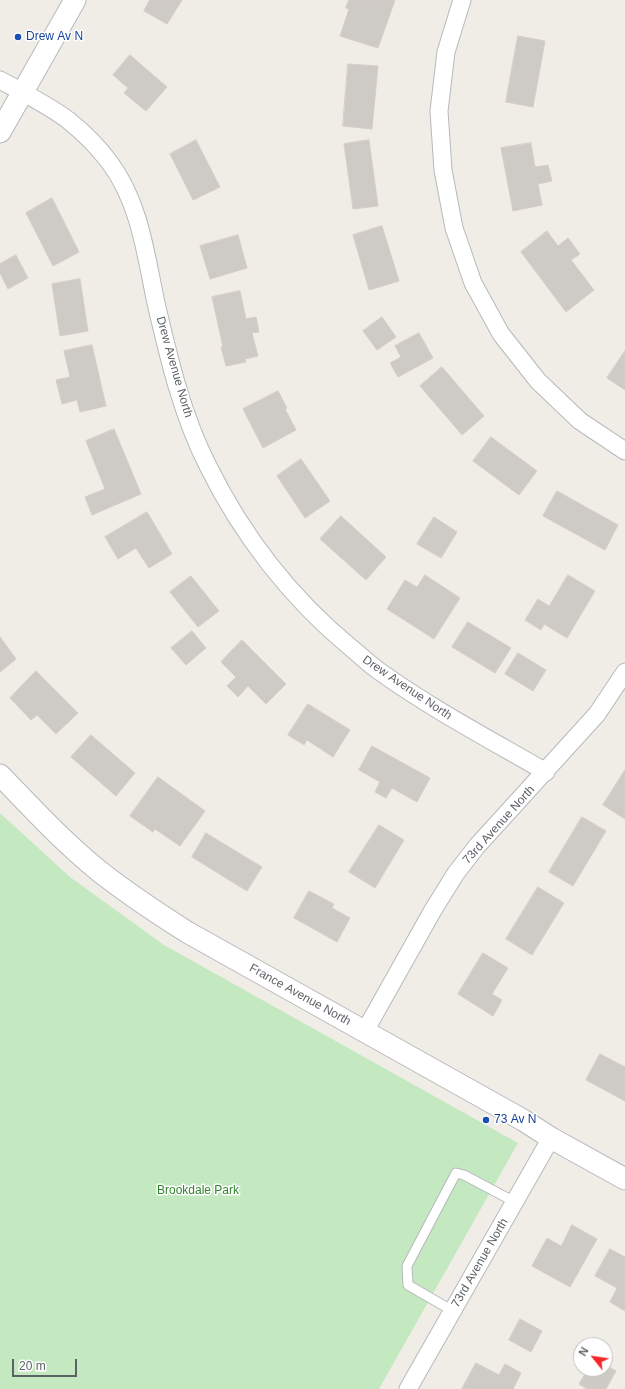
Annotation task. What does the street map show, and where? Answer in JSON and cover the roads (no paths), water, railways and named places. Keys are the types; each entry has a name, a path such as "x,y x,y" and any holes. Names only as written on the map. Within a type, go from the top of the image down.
{"street":[{"path":"0,132 75,0"},
{"path":"462,0 446,52 439,112 442,170 458,242 473,282 500,334 538,381 580,421 625,451"},
{"name":"Drew Avenue North","path":"0,80 68,120 86,136 111,164 130,197 141,233 164,339 181,403 207,466 240,523 280,578 326,627 377,670 432,707 546,772"},
{"name":"73rd Avenue North","path":"365,1031 433,910 456,873 476,846 546,772 597,714 625,672"},
{"name":"France Avenue North","path":"0,775 64,840 98,871 143,903 188,932 524,1120 551,1138 625,1179"},
{"name":"73rd Avenue North","path":"408,1389 551,1138"}],"lane":[{"path":"453,1311 408,1285 407,1266 456,1173 464,1175 515,1202"}],"place":[{"name":"Drew Av N","path":"18,37"},
{"name":"73 Av N","path":"486,1120"}],"park label":[{"name":"Brookdale Park","path":"198,1191"}]}
